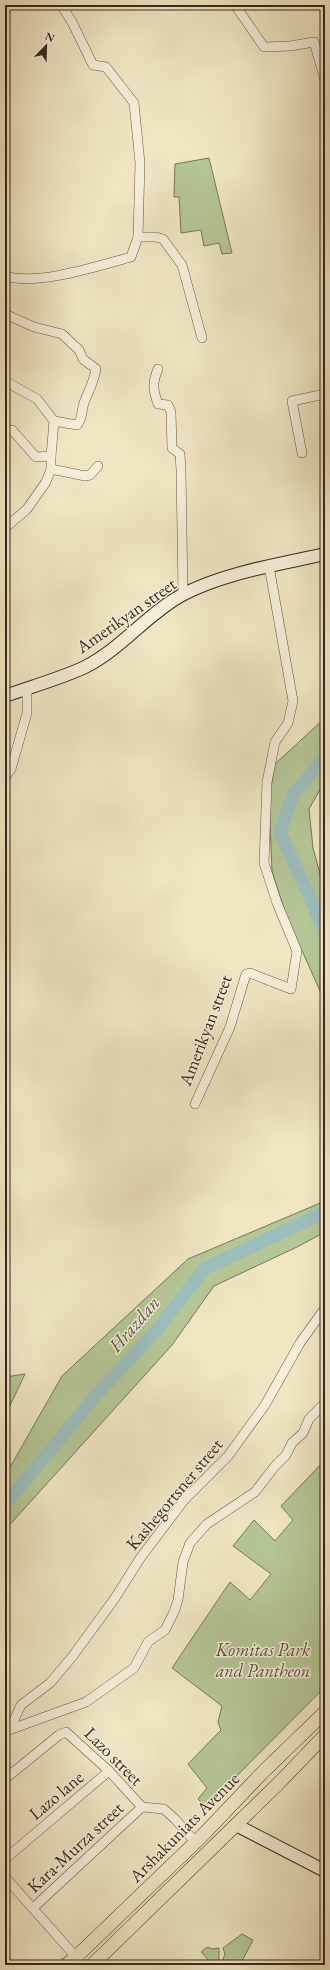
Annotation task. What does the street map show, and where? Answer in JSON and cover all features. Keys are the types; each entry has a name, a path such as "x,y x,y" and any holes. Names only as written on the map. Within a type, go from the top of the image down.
{"main road":[{"name":"Arshakuniats Avenue","path":"71,1961 196,1842 262,1773 325,1712"},
{"name":"Arshakuniats Avenue","path":"92,1965 236,1825 325,1735"},
{"path":"165,1871 163,1879 165,1882 167,1884 176,1884"},
{"path":"141,1895 150,1897 152,1906"}],"street":[{"path":"5,276 34,278 72,272 131,257 138,237 140,163 134,103 106,67 93,66 72,22 61,5"},
{"path":"234,5 264,47 290,46 314,42 325,80"},
{"path":"138,237 156,236 163,239 182,265 202,338"},
{"path":"5,314 34,327 62,334 79,350 83,359 96,370 94,380 83,405 81,421 77,425 54,421 37,399 5,381"},
{"path":"158,369 153,381 153,389 158,404 168,405 171,412 172,448 180,454 182,470 183,594"},
{"path":"302,453 292,401 325,394"},
{"path":"5,528 27,509 35,500 46,482 51,469 54,421"},
{"path":"12,430 36,457 51,456"},
{"path":"51,469 85,476 90,474 98,466"},
{"name":"Amerikyan street","path":"5,696 85,667 133,632 166,605 183,594 215,582 269,566 325,554"},
{"name":"Amerikyan street","path":"195,1104 230,1026 246,974 250,973 291,989 297,951 277,903 264,863 267,782 275,742 288,723 293,701 269,566"},
{"path":"5,777 11,769 27,713 28,688"},
{"name":"Kashegortsner street","path":"7,1730 21,1705 50,1683 72,1657 115,1598 141,1557 185,1499 228,1456 265,1405 300,1343 325,1308"},
{"name":"Kashegortsner street","path":"7,1730 33,1723 47,1716 86,1702 134,1668 148,1642 165,1630 174,1612 178,1600 184,1556 198,1532 207,1524 255,1492 262,1485 266,1476 286,1455 292,1443 303,1433 309,1420 325,1403"},
{"name":"Lazo street","path":"5,1779 64,1732 70,1734 109,1771 142,1807"},
{"name":"Lazo lane","path":"5,1859 109,1771"},
{"name":"Kara-Murza street","path":"33,1908 142,1807 164,1809 196,1842"},
{"path":"236,1825 325,1871"},
{"path":"5,1877 33,1908 71,1961"}],"green space":[{"path":"209,158 232,253 222,254 219,243 204,246 201,230 181,233 179,197 174,197 175,164"},
{"path":"325,718 325,781 309,809 313,848 325,892 325,995 321,993 286,915 272,871 269,800 275,764"},
{"path":"325,1201 325,1232 297,1247 214,1286 172,1345 5,1530 5,1476 62,1376 188,1259"},
{"path":"25,1374 5,1416 5,1377"},
{"name":"Komitas Park and Pantheon","path":"325,1460 325,1687 206,1807 198,1799 207,1788 188,1764 221,1730 218,1722 222,1706 172,1668 230,1582 250,1600 271,1574 233,1546 254,1520 275,1541 293,1520 281,1506"},
{"path":"242,1934 253,1940 240,1965 221,1965 225,1954 223,1948"},
{"path":"207,1947 213,1949 219,1948 219,1965 213,1965 201,1952"}],"waterway":[{"name":"Hrazdan","path":"325,757 293,795 280,832 325,931"},
{"name":"Hrazdan","path":"5,1505 97,1394 156,1331 204,1269 325,1212"}]}
